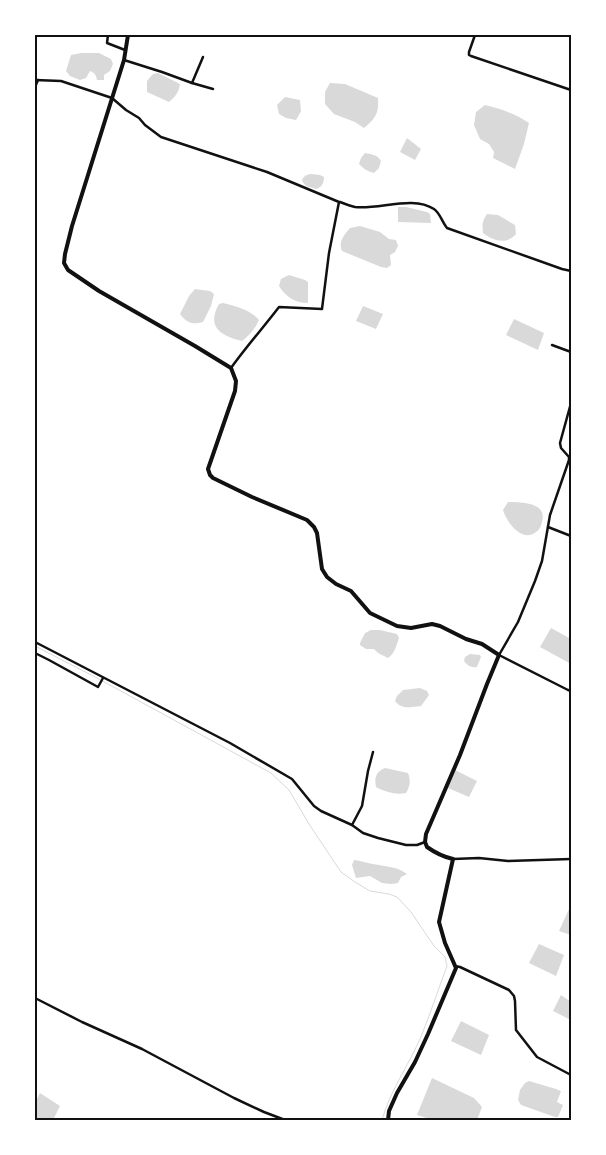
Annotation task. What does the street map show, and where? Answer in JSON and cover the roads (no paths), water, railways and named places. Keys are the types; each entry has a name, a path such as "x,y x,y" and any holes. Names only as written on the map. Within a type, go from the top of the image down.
{"main road":[{"path":"128,35 124,60 72,226 64,263 68,270 99,291 231,368 236,381 208,469 213,478 307,520 317,533 322,569 327,577 336,584 351,591 370,613 397,626 411,628 432,624 440,626 466,639 482,644 499,655 460,755 426,834 427,847 453,859 439,922 445,943 456,966 455,971 428,1034 397,1093 389,1111 388,1120"}],"street":[{"path":"108,35 107,43 126,50"},
{"path":"475,35 469,55 571,90"},
{"path":"192,83 203,57"},
{"path":"124,60 213,89"},
{"path":"35,87 36,80 61,81 112,98 161,137 267,172 355,207 406,202 432,208 439,214 447,228 571,271"},
{"path":"231,368 278,307 322,309 329,253 339,202"},
{"path":"552,345 571,352"},
{"path":"571,403 560,443 569,460 550,515 542,561 518,622 499,655 571,691"},
{"path":"548,527 571,536"},
{"path":"35,642 102,679 230,742 292,779 314,806 321,811 352,825 363,833 406,845 417,845 426,842"},
{"path":"35,653 98,687 102,679"},
{"path":"352,825 362,806 373,752"},
{"path":"453,859 479,858 508,861 571,859"},
{"path":"456,966 509,990 514,996 515,1001 516,1030 538,1057 571,1075"},
{"path":"35,998 142,1049 234,1098 285,1120"}],"waterway":[{"path":"35,646 271,773 289,790 341,872 370,891 397,897 411,912 434,946 445,957 447,966 424,1030 399,1079 382,1120"}]}
